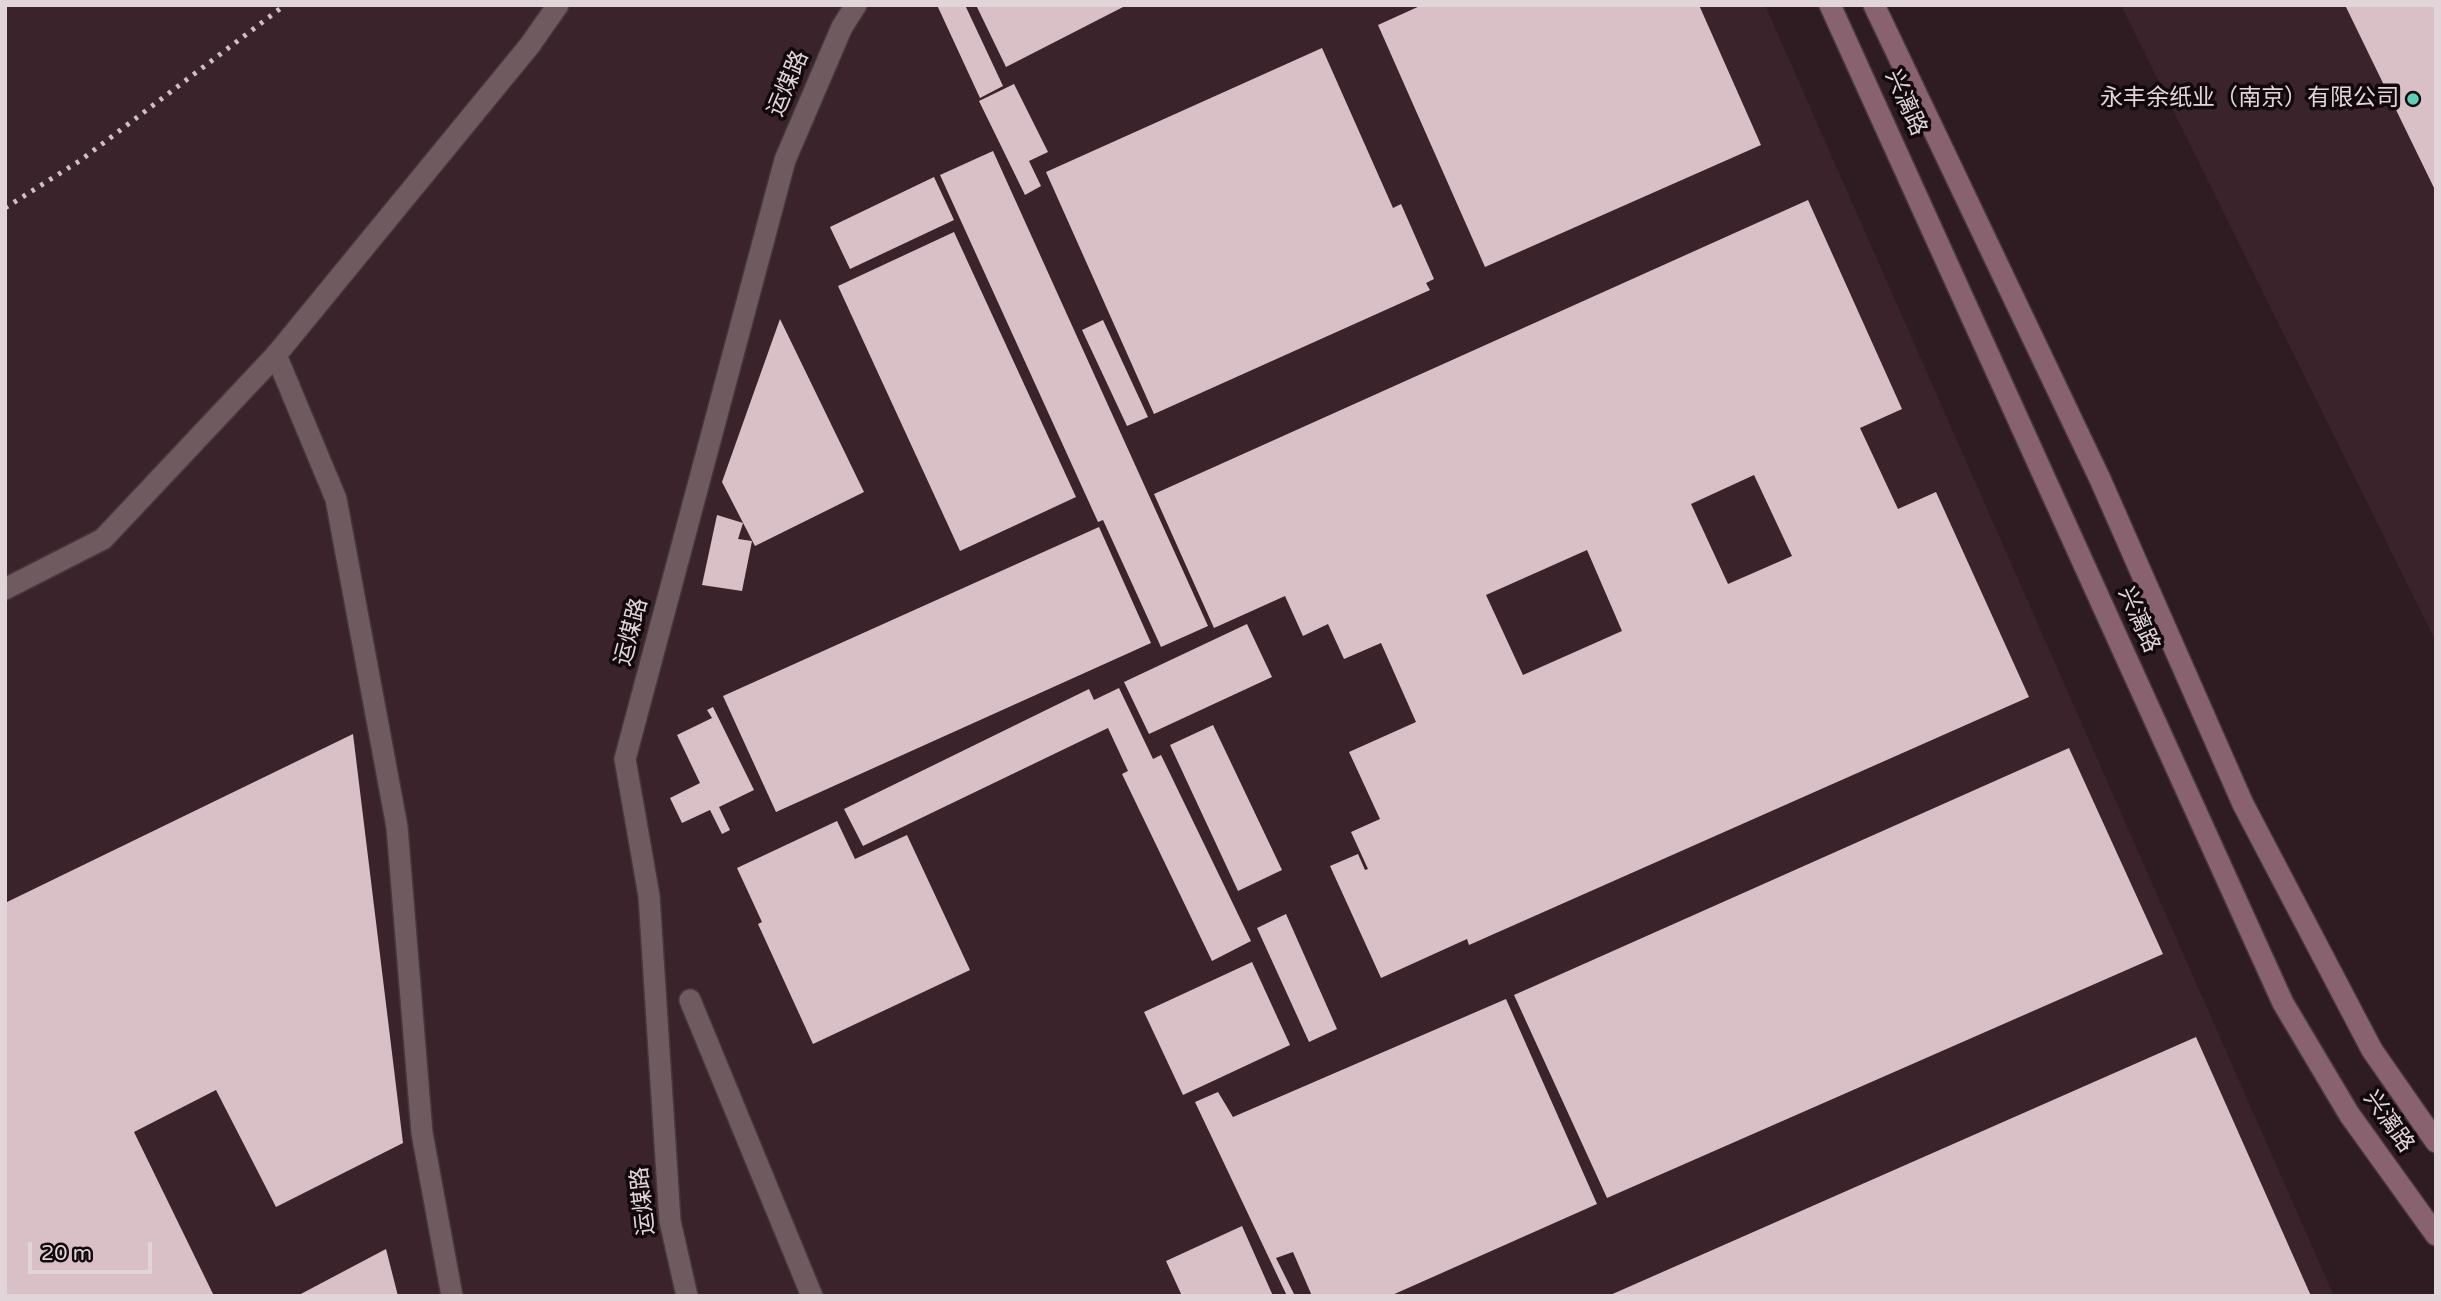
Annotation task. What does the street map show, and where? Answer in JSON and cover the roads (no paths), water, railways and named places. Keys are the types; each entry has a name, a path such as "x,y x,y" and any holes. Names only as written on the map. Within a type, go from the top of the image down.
{"street":[{"path":"5,589 103,539 276,355 530,45 558,5"},
{"name":"运煤路","path":"687,1296 670,1222 649,896 625,760 785,160 842,27 856,5"},
{"name":"兴漓路","path":"1830,5 2283,1003 2349,1114 2436,1235"},
{"name":"兴漓路","path":"1874,5 2100,479 2243,804 2372,1051 2436,1142"},
{"path":"276,355 336,499 397,827 422,1133 452,1296"},
{"path":"690,1000 812,1296"}],"railway":[{"path":"5,208 81,160 285,5"}],"place":[{"name":"永丰余纸业（南京）有限公司","path":"2413,99"}]}
